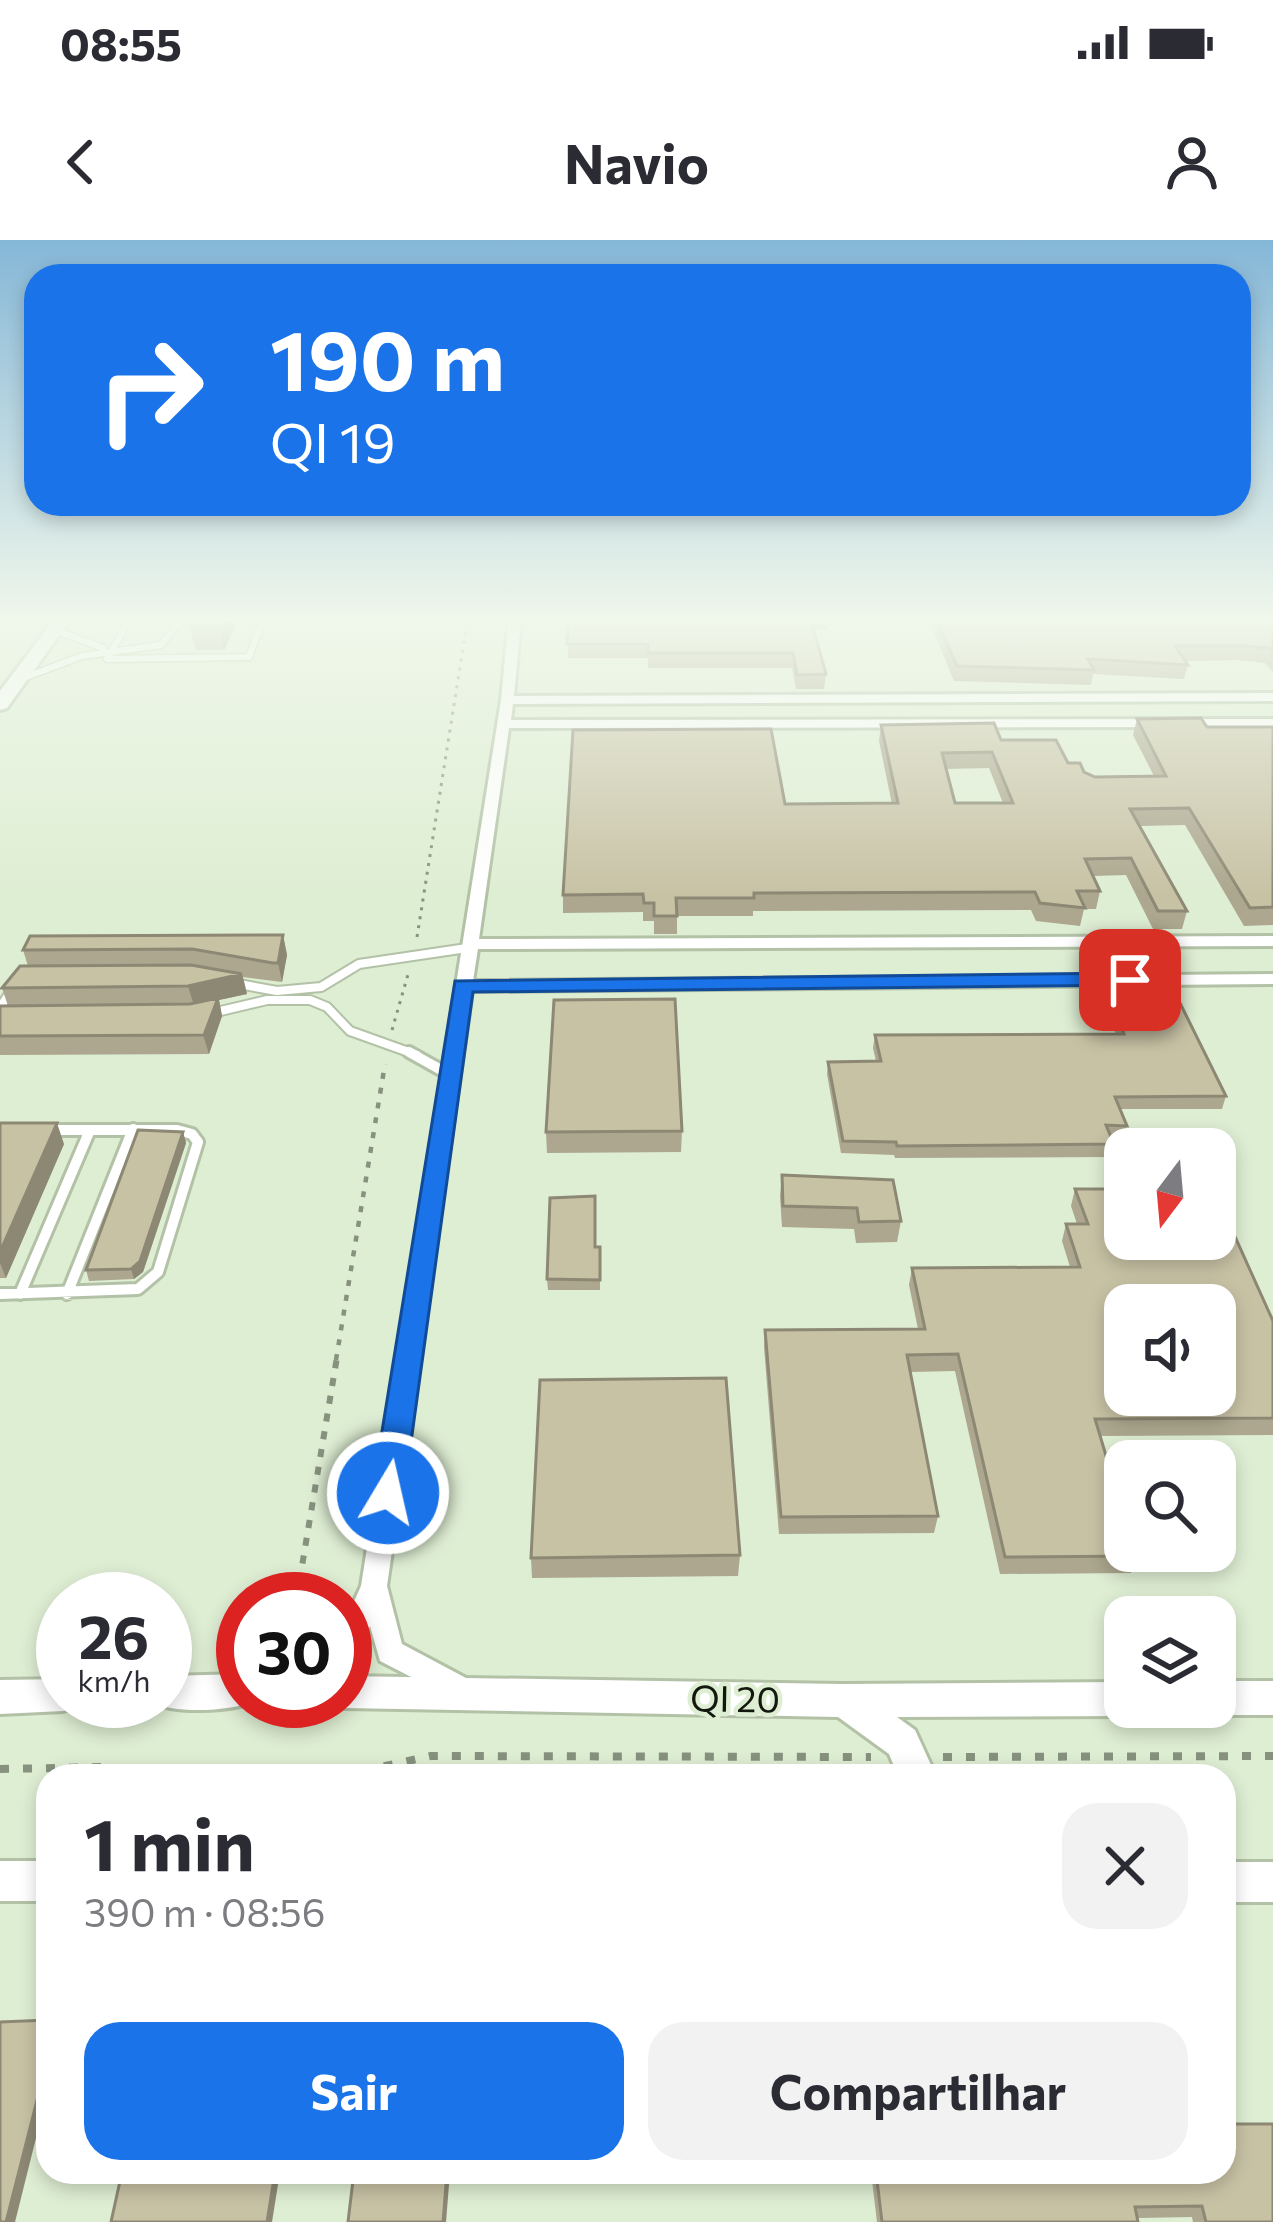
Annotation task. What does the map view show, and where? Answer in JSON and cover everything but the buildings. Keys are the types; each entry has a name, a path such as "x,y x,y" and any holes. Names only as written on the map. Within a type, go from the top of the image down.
{"street":[{"path":"372,1591 505,709"},
{"path":"502,724 1273,723"},
{"path":"468,946 1273,941"},
{"path":"463,986 1273,979"},
{"path":"374,1586 390,1652 430,1678 470,1693"},
{"name":"QI 20","path":"372,1692 844,1701 1104,1699"},
{"path":"0,1696 36,1695"},
{"path":"1236,1698 1273,1698"},
{"path":"844,1701 902,1742 912,1764"},
{"path":"0,1881 36,1881"},
{"path":"1236,1882 1273,1882"}],"lane":[{"path":"219,980 255,989 320,987 359,964 468,946"},
{"path":"2,1011 5,994 23,978"},
{"path":"194,1014 249,1002 316,1002 327,1006 341,1027 425,1054 452,1077"},
{"path":"0,1294 138,1289 158,1272 198,1142 192,1134 177,1130 22,1130"},
{"path":"20,1294 90,1130"},
{"path":"67,1294 133,1130"}],"path":[{"path":"301,1572 388,1042 414,954 453,709"},
{"path":"394,1764 431,1756 782,1764"},
{"path":"1011,1764 1273,1756"},
{"path":"0,1769 36,1768"}],"route":[{"path":"388,1493 463,986 1130,980"}]}
